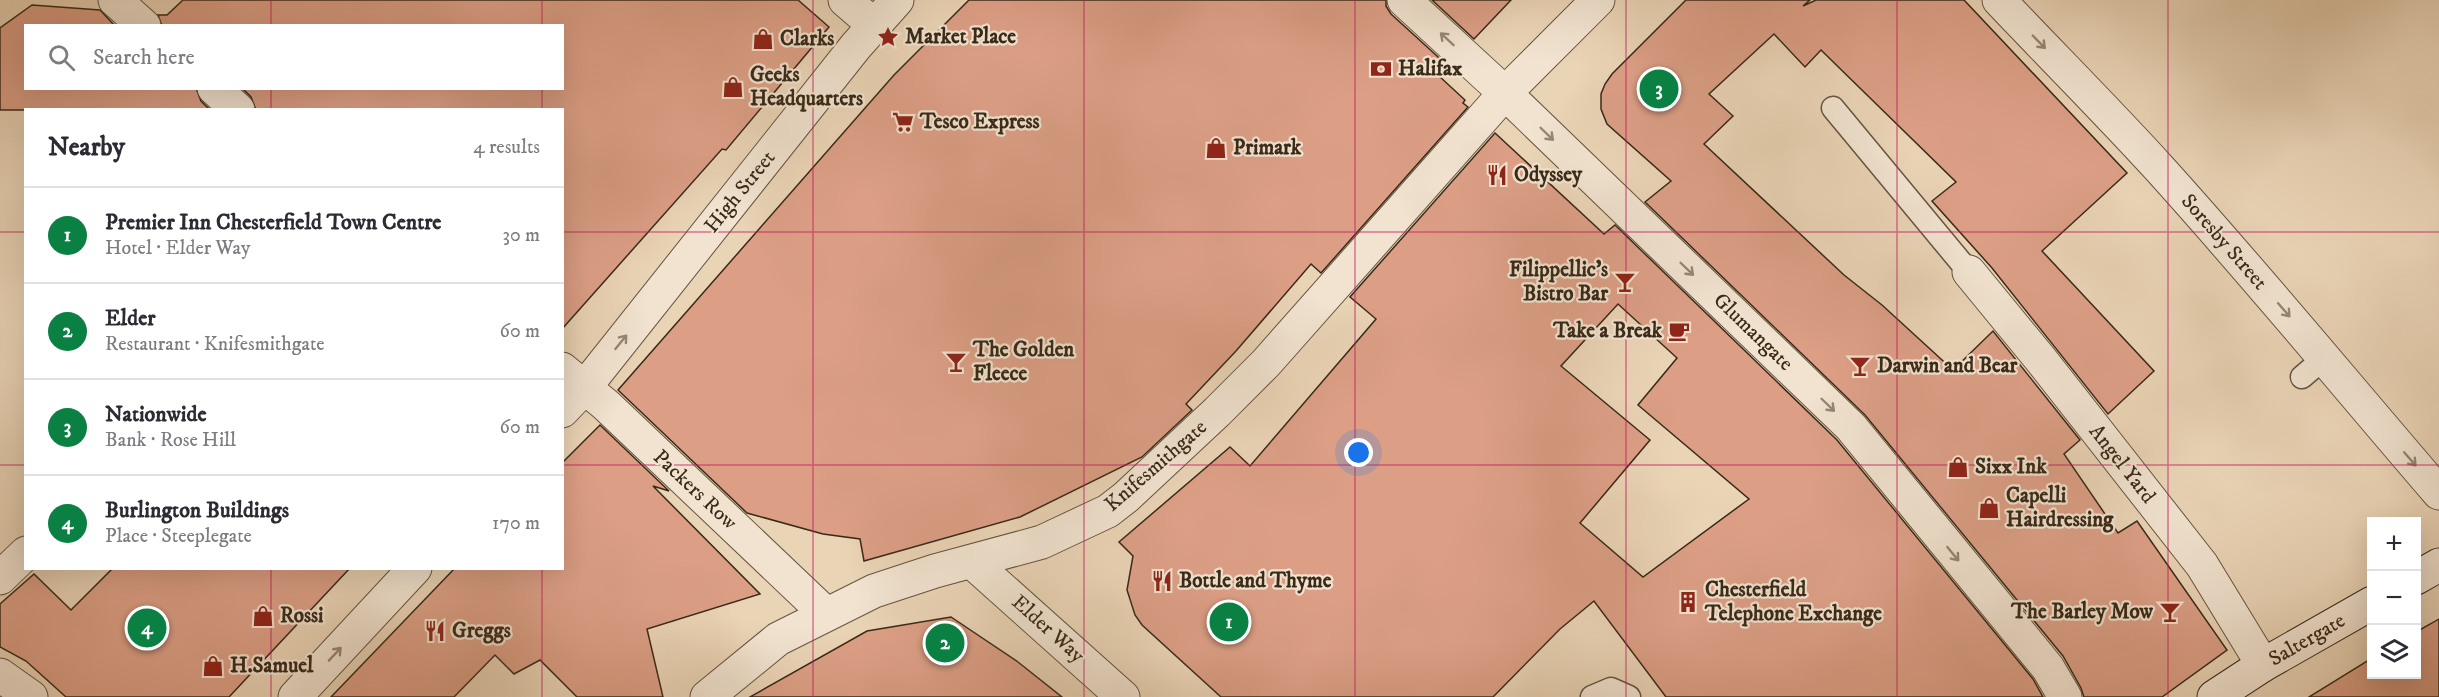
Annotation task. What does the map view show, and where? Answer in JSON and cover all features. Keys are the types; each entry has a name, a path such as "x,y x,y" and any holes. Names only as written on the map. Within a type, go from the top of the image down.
{"street":[{"path":"115,0 142,24"},
{"path":"844,0 874,25"},
{"name":"High Street","path":"564,406 574,378 897,0"},
{"name":"Glumangate","path":"1404,0 1505,93 1851,427 2048,668 2065,697"},
{"name":"Knifesmithgate","path":"707,697 778,639 874,591 1042,542 1108,511 1126,497 1266,363 1505,93 1598,0"},
{"name":"Soresby Street","path":"1999,0 2159,168 2291,318 2313,368 2439,493"},
{"path":"216,90 236,108"},
{"name":"Angel Yard","path":"1969,272 2202,565 2263,665"},
{"name":"Packers Row","path":"574,378 826,614"},
{"path":"0,578 24,555"},
{"name":"Elder Way","path":"972,562 1123,697"},
{"path":"2421,575 2439,565"},
{"path":"295,697 413,570"},
{"name":"Saltergate","path":"2214,697 2263,665 2367,606"},
{"path":"0,675 31,697"}],"lane":[{"path":"1833,108 1969,272"},
{"path":"1592,697 1611,689 1629,697"}],"building":[{"path":"183,0 798,0 829,27 726,150 722,149 564,327 564,108 255,108 251,97 244,90 564,90 564,24 161,24 158,15 167,15"},
{"path":"969,0 1386,0 1386,6 1391,14 1448,66 1439,76 1465,100 1463,103 1468,107 1321,273 1311,264 1236,351 1186,404 1192,410 1142,457 1020,517 864,561 860,539 823,534 747,513 618,390 894,75"},
{"path":"1432,0 1511,0 1474,39"},
{"path":"1686,0 1810,0 1803,6 1816,0 1964,0 2127,173 2042,251 2154,371 2108,414 1992,268 1932,201 1956,182 1821,50 1805,67 1774,34 1709,94 1733,116 1704,144 1844,275 1882,305 1953,370 1993,331 2080,440 2064,454 2118,533 2137,521 2227,650 2162,697 2084,697 2063,656 1865,415 1645,202 1671,181 1607,124 1601,109 1601,94 1612,74"},
{"path":"32,5 100,10 113,24 24,24 24,90 197,90 201,101 208,108 0,110 0,28"},
{"path":"1495,133 1604,234 1615,225 1837,440 2033,679 2043,697 1666,697 1594,601 1560,629 1493,697 1221,697 1142,625 1135,615 1127,590 1133,556 1119,542 1230,447 1250,466 1376,319 1350,297","holes":["1618,304 1677,358 1638,405 1749,499 1643,577 1580,523 1650,440 1561,366"]},
{"path":"600,425 669,491 653,486 760,594 647,629 663,697 577,697 540,660 514,674 495,655 454,697 331,697 453,570 564,570 564,461"},
{"path":"111,570 348,570 229,697 66,697 26,661 0,647 0,604 34,574 71,610"},
{"path":"951,617 1018,662 1062,697 750,697 867,631"},
{"path":"2439,619 2439,697 2309,697 2367,661 2367,679 2421,679 2421,629"}],"place":[{"name":"Market Place","path":"888,37"},
{"name":"Clarks","path":"763,39"},
{"name":"Halifax","path":"1381,69"},
{"name":"Geeks Headquarters","path":"733,87"},
{"name":"Nationwide","path":"1659,89"},
{"name":"Tesco Express","path":"903,122"},
{"name":"Primark","path":"1216,148"},
{"name":"Odyssey","path":"1497,175"},
{"name":"Filippellic's Bistro Bar","path":"1625,282"},
{"name":"Take a Break","path":"1679,331"},
{"name":"The Golden Fleece","path":"956,362"},
{"name":"Darwin and Bear","path":"1860,366"},
{"name":"Sixx Ink","path":"1958,467"},
{"name":"Capelli Hairdressing","path":"1989,508"},
{"name":"Bottle and Thyme","path":"1162,581"},
{"name":"Chesterfield Telephone Exchange","path":"1688,602"},
{"name":"The Barley Mow","path":"2170,612"},
{"name":"Rossi","path":"263,616"},
{"name":"Premier Inn Chesterfield Town Centre","path":"1229,622"},
{"name":"Burlington Buildings","path":"147,628"},
{"name":"Greggs","path":"435,631"},
{"name":"Elder","path":"945,643"},
{"name":"H.Samuel","path":"213,666"}]}
